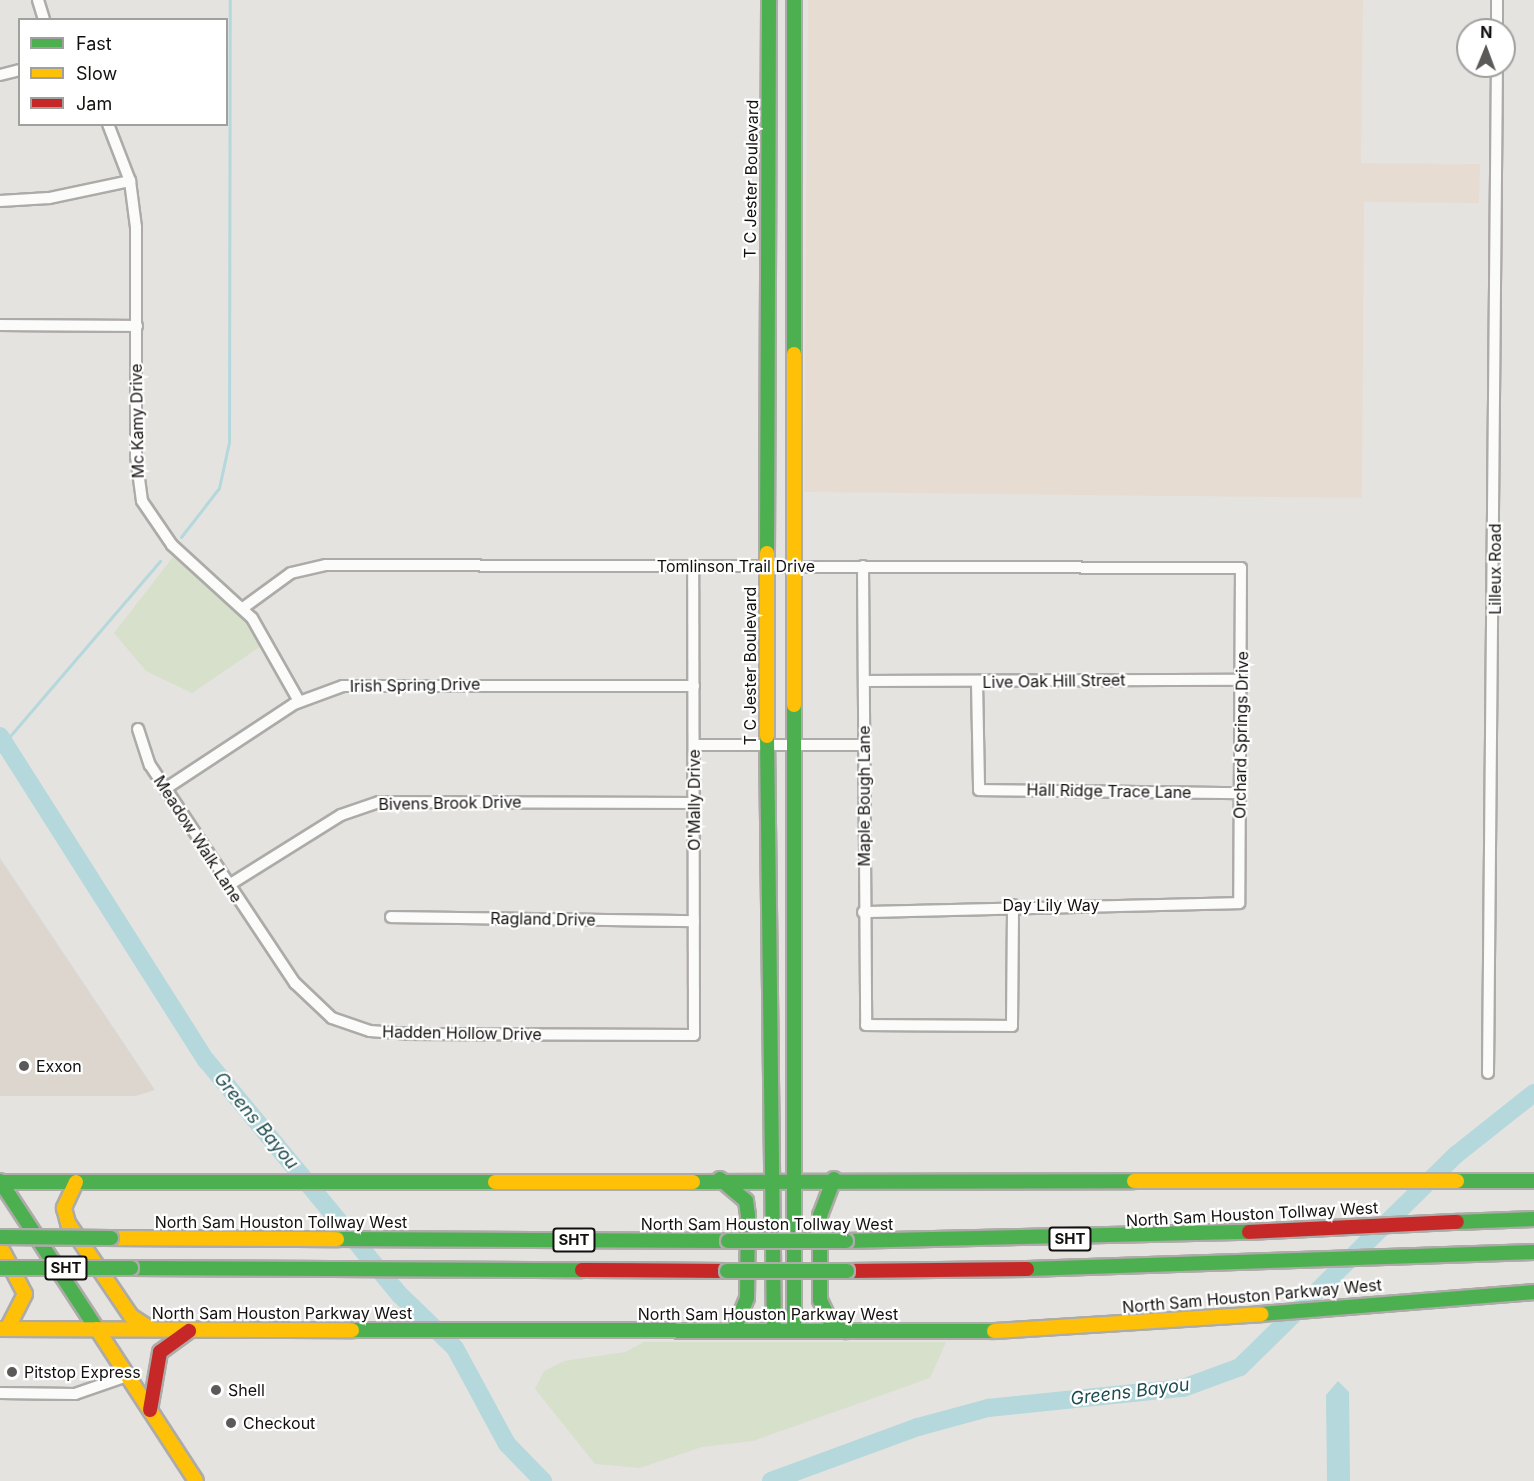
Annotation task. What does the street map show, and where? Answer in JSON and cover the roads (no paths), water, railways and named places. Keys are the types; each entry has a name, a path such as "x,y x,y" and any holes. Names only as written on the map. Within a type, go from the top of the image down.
{"main road":[{"name":"T C Jester Boulevard","path":"769,0 765,566 766,916 773,1179 774,1331"},
{"path":"794,0 792,566 794,1331"},
{"path":"769,61 794,62"},
{"path":"766,286 794,286"},
{"path":"766,916 792,916"},
{"path":"0,1181 76,1182 208,1178 1534,1181"},
{"path":"720,1179 746,1201 748,1215 747,1298 734,1331"},
{"path":"834,1179 820,1215 820,1300 831,1324 845,1331"},
{"path":"0,1181 196,1481"},
{"path":"76,1182 64,1208 68,1223 131,1316 153,1329"},
{"name":"North Sam Houston Tollway West","path":"0,1237 728,1241 1109,1238 1448,1220 1534,1219"},
{"path":"0,1246 25,1294 3,1329"},
{"name":"SHT","path":"0,1268 847,1271 1112,1268 1416,1253 1534,1252"},
{"name":"North Sam Houston Parkway West","path":"3,1329 1044,1331 1381,1301 1534,1292"},
{"path":"150,1410 160,1352 193,1330"}],"street":[{"path":"38,0 43,18"},
{"path":"1497,0 1497,18"},
{"path":"0,75 18,70"},
{"name":"Lilleux Road","path":"1488,1073 1497,78"},
{"name":"Mc Kamy Drive","path":"109,126 130,181 136,227 136,456 142,501 172,545 243,608 267,638 299,701"},
{"path":"0,201 49,198 130,181"},
{"path":"0,325 137,326"},
{"name":"Tomlinson Trail Drive","path":"243,608 291,573 326,566 1241,568"},
{"name":"O'Mally Drive","path":"693,566 694,1035"},
{"name":"Maple Bough Lane","path":"863,566 866,681 862,745 863,912 866,1025 1012,1026 1012,905"},
{"name":"Orchard Springs Drive","path":"1239,903 1241,568"},
{"name":"Live Oak Hill Street","path":"866,681 1241,680"},
{"name":"Hall Ridge Trace Lane","path":"977,682 979,790 1239,793"},
{"name":"Irish Spring Drive","path":"165,789 299,701 358,684 694,686"},
{"name":"Meadow Walk Lane","path":"138,729 143,752 165,789 268,944"},
{"path":"694,745 862,745"},
{"name":"Bivens Brook Drive","path":"229,885 332,820 379,802 693,803"},
{"name":"Day Lily Way","path":"863,912 1012,905 1239,903"},
{"name":"Ragland Drive","path":"391,917 694,921"},
{"name":"Hadden Hollow Drive","path":"268,944 316,1007 341,1023 370,1031 694,1035"},
{"path":"0,1393 75,1394 127,1376"}],"water":[{"path":"1338,1381 1349,1392 1350,1481 1327,1481 1326,1395"}],"waterway":[{"path":"181,537 219,488 229,442 230,0"},
{"path":"4,743 160,561"},
{"name":"Greens Bayou","path":"0,736 206,1060 400,1295 455,1348 507,1444 543,1481"},
{"name":"Greens Bayou","path":"771,1481 918,1427 988,1408 1183,1388 1240,1367 1457,1154 1534,1093"}],"place":[{"name":"Exxon","path":"24,1066"},
{"name":"Pitstop Express","path":"12,1372"},
{"name":"Shell","path":"216,1390"},
{"name":"Checkout","path":"231,1423"}]}
